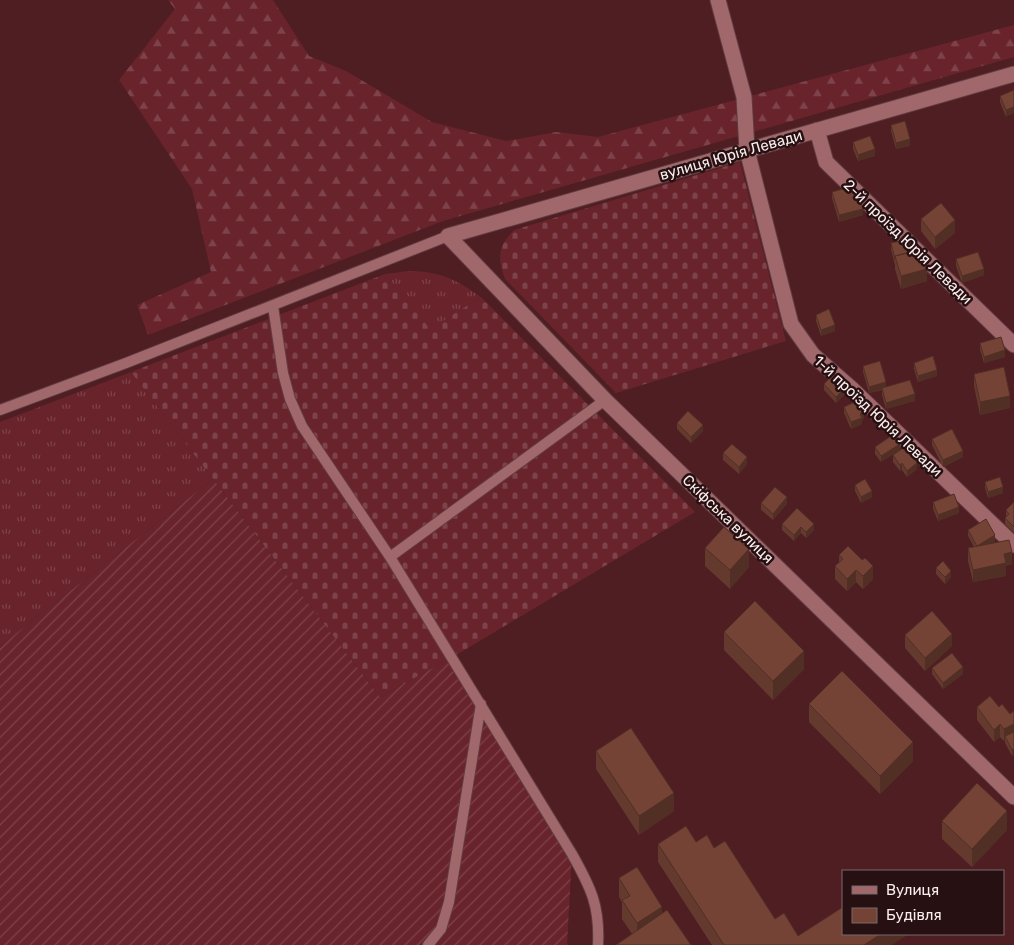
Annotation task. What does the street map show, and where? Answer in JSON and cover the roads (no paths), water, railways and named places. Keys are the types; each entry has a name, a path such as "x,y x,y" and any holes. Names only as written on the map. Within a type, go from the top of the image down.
{"street":[{"name":"1-й проїзд Юрія Левади","path":"718,0 744,97 747,150 791,324 813,356 853,390 1014,544"},
{"name":"вулиця Юрія Левади","path":"448,236 1014,74"},
{"name":"2-й проїзд Юрія Левади","path":"817,130 826,162 1014,345"},
{"name":"Скіфська вулиця","path":"448,236 605,400 1014,797"}],"lane":[{"path":"0,410 273,306 448,236"},
{"path":"273,306 283,373 290,399 302,426 390,557 588,883 598,911 598,945"},
{"path":"390,557 605,400"},
{"path":"428,945 440,929 449,902 481,704"}]}
